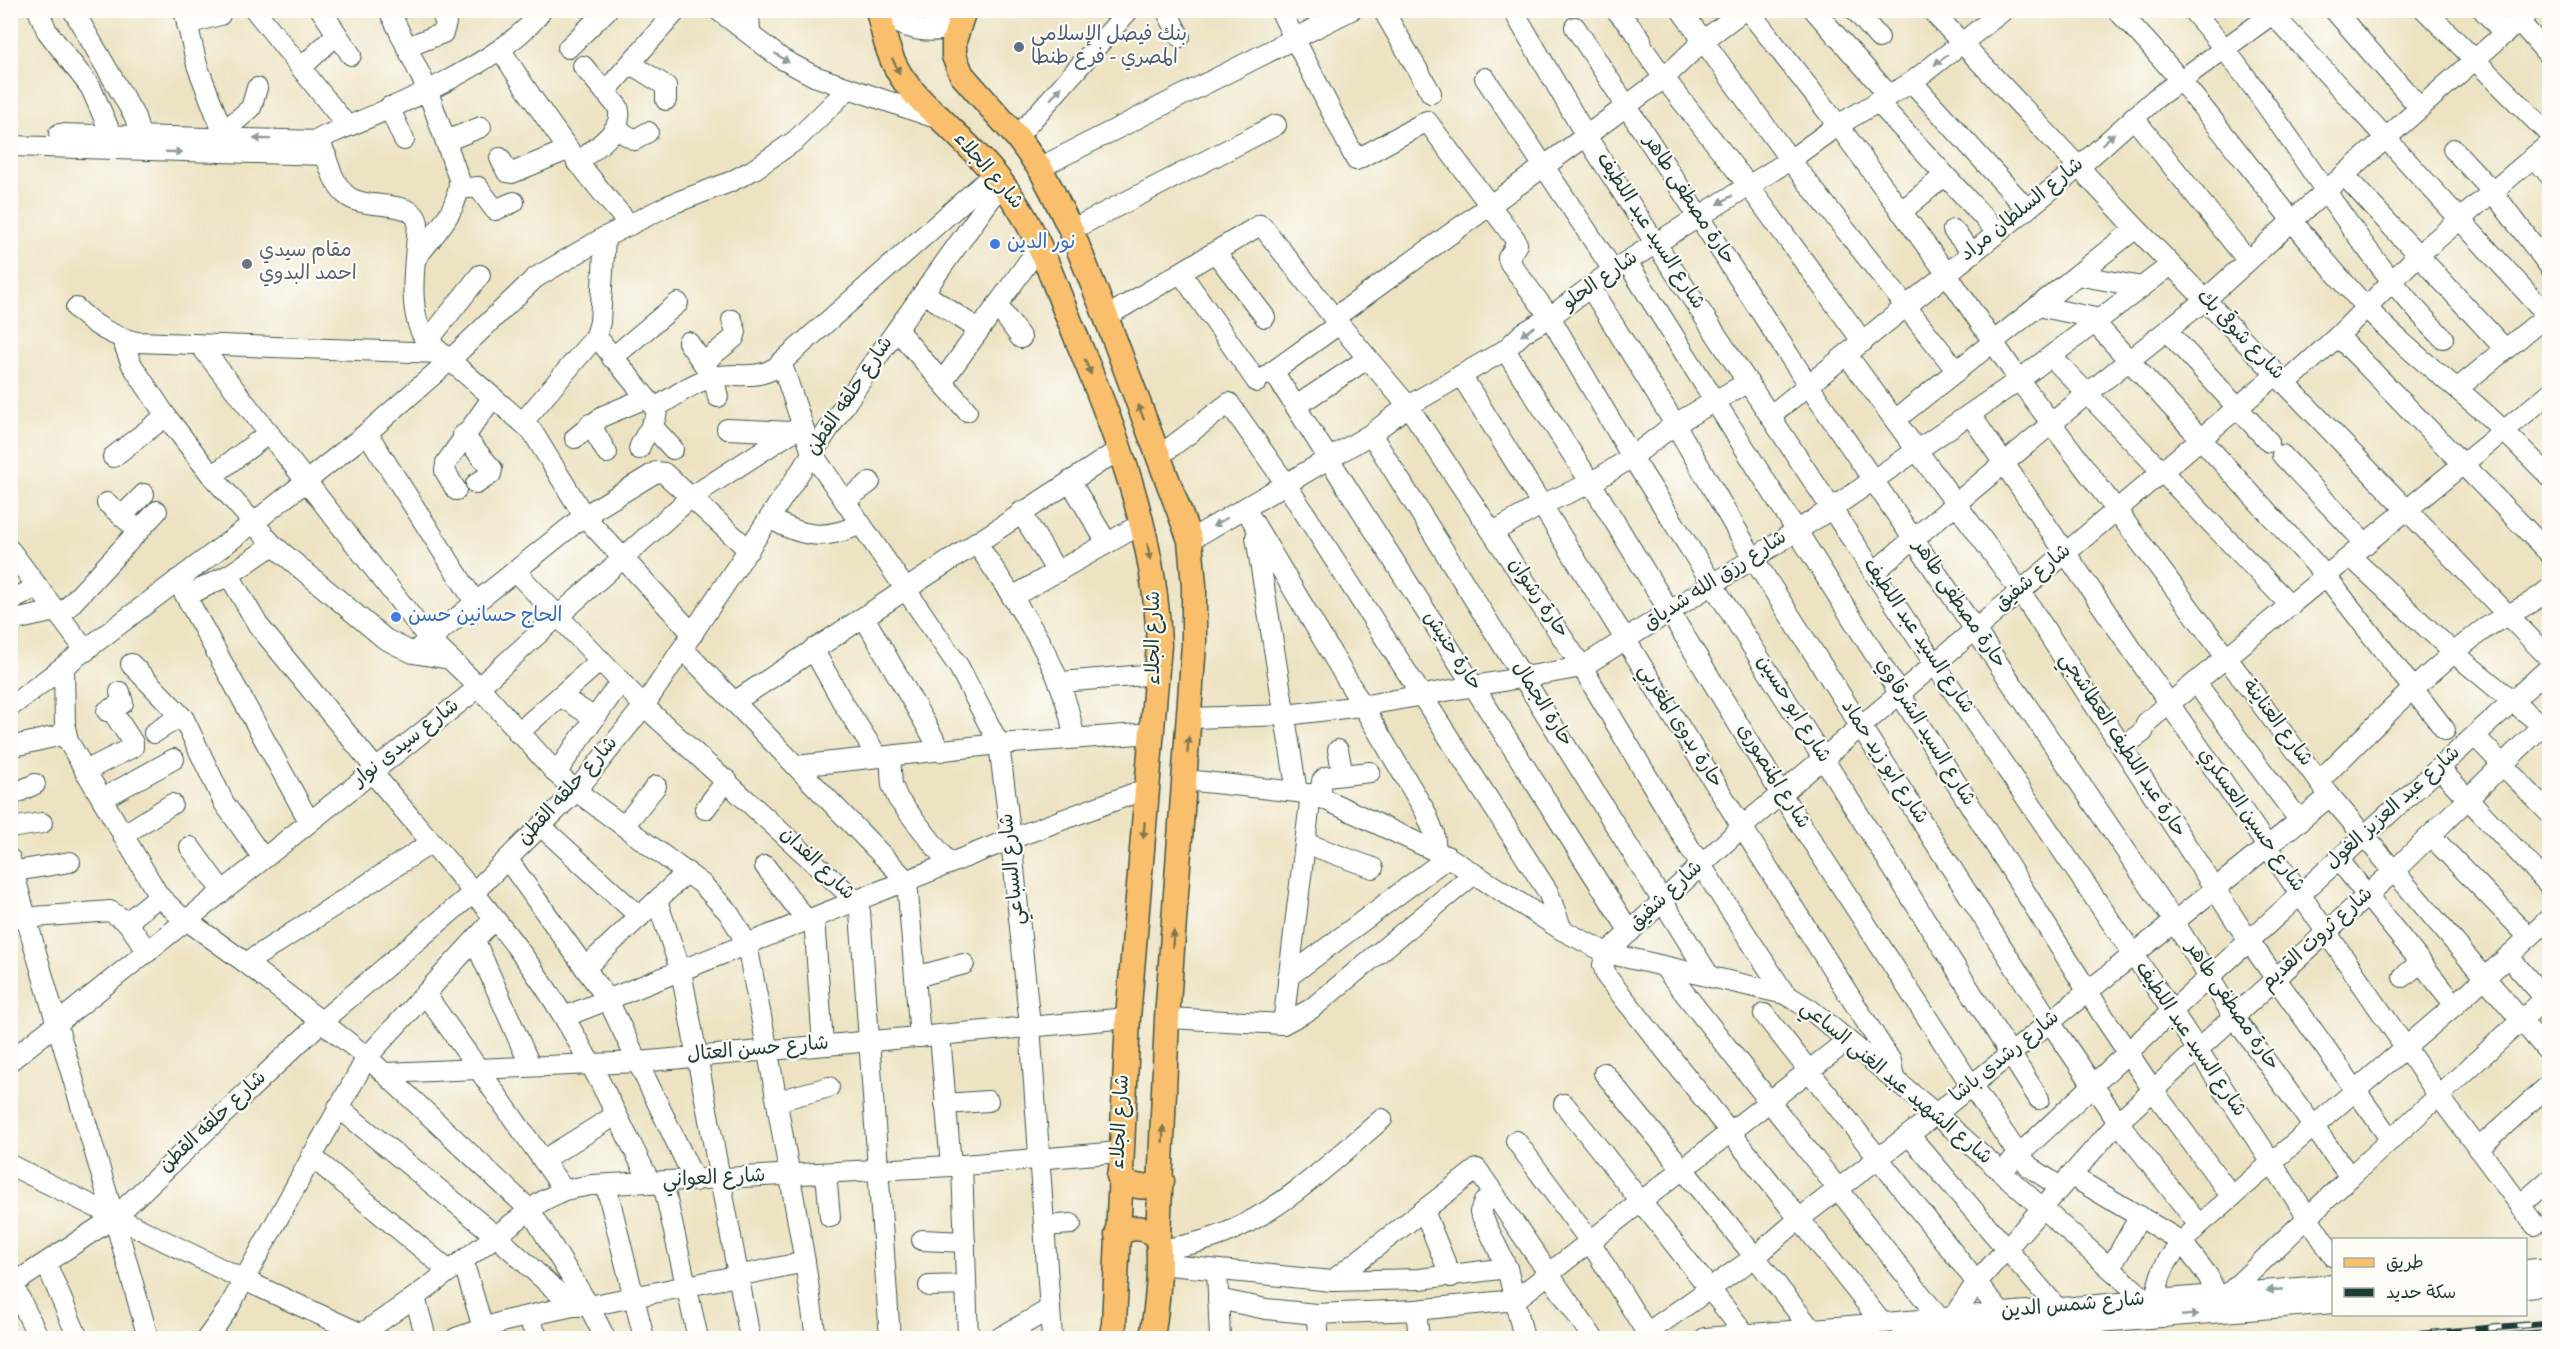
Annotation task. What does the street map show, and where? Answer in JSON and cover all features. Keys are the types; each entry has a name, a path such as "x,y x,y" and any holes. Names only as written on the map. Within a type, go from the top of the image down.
{"main road":[{"name":"شارع الجلاء","path":"878,10 885,41 898,72 918,98 998,179 1023,214 1064,306 1120,449 1143,523 1157,604 1159,645 1128,1018 1114,1324 1111,1338"},
{"name":"شارع الجلاء","path":"961,18 954,40 954,56 962,75 1017,137 1039,168 1071,230 1190,540 1195,612 1186,780 1167,1018 1159,1251 1156,1311 1152,1338"},
{"path":"1064,306 1080,306 1104,313 1078,341"},
{"path":"1120,1164 1136,1186 1149,1186 1162,1181"},
{"path":"1117,1235 1128,1229 1142,1228 1159,1251"}],"street":[{"path":"38,10 46,31 91,88 112,136"},
{"path":"74,10 135,117 140,136"},
{"path":"255,10 347,126"},
{"path":"321,10 351,55"},
{"path":"389,10 427,89 459,179 459,189 452,210 417,257"},
{"path":"408,47 443,33 446,23 440,10"},
{"path":"542,10 527,28 501,50 427,89 326,136 323,148 338,184 350,198 361,203 409,209 415,214 418,223 414,310 419,330 438,352 523,422 539,441 584,516 688,641 734,702 907,881 920,1036"},
{"path":"568,48 607,10"},
{"path":"605,92 677,10"},
{"path":"718,10 782,59 814,76 942,120"},
{"path":"749,10 750,34"},
{"path":"878,10 901,26 930,32 961,18"},
{"path":"1017,137 1129,10"},
{"path":"1166,10 1180,37"},
{"path":"1280,10 1356,160 1426,121 1489,207"},
{"path":"1039,168 1351,10"},
{"path":"1383,10 1431,93"},
{"name":"شارع السيد عبد اللطيف","path":"1513,10 1586,136 1656,244 1934,663 2132,956 2172,1011 2332,1254"},
{"path":"1616,10 1641,39 1642,47 1664,78 1748,185 1863,342"},
{"path":"1681,10 1790,160 1957,371"},
{"path":"1266,376 1336,321 1664,78 1704,40 1744,10"},
{"name":"شارع العناينة","path":"1748,10 1838,125 1947,274 2019,380 2324,789 2550,1054"},
{"path":"1814,10 1944,176 1998,232"},
{"path":"1855,10 1880,38"},
{"name":"شارع شوقى بك","path":"1931,10 2078,168 2550,659"},
{"name":"شارع الحلو","path":"1190,540 1249,516 1286,484 1371,434 1408,406 1505,350 1523,333 1550,317 1620,266 1790,160 1838,125 1912,82 2004,10"},
{"path":"2117,10 2179,80 2366,307 2392,334 2503,430 2550,477"},
{"path":"2192,10 2264,100 2391,281 2443,338"},
{"path":"2334,10 2420,108"},
{"path":"2425,10 2550,135"},
{"path":"2483,10 2518,22 2550,57"},
{"path":"2273,12 2385,139 2549,316 2457,389"},
{"name":"شارع السلطان مراد","path":"1770,416 2078,168 2133,117 2179,80 2225,49 2273,12"},
{"path":"220,15 185,17 197,65 226,142"},
{"path":"1874,572 2088,393 2205,300 2292,220 2518,22"},
{"name":"حارة مصطفى طاهر","path":"1575,27 1809,386 2175,924 2235,1017 2350,1177"},
{"path":"302,67 336,34"},
{"path":"501,50 537,108 572,157 630,225"},
{"path":"630,64 666,86 666,100"},
{"path":"500,158 507,172 512,173 572,157 616,129 621,116 618,107 583,66"},
{"name":"شارع السيد الشرقاوي","path":"1485,78 1544,166 1620,266 1715,401 2088,993 2153,1090 2232,1197"},
{"path":"1912,82 2027,209"},
{"path":"226,142 251,108 256,88"},
{"path":"10,707 64,666 181,588 252,524 367,433 438,352 535,278 605,237 669,205 730,182 753,170 796,140 848,88"},
{"path":"389,107 404,140"},
{"path":"2133,117 2248,261"},
{"path":"1071,230 1276,125"},
{"path":"446,141 481,127"},
{"path":"616,129 635,140 648,132"},
{"path":"10,133 140,136 323,148"},
{"path":"10,146 226,142"},
{"name":"شارع شفيق","path":"1607,953 1742,827 2064,553 2238,408 2338,336 2418,255 2550,143"},
{"path":"2453,149 2492,191 2550,267"},
{"path":"2534,156 2550,176"},
{"path":"2344,175 2505,349"},
{"path":"1901,213 1944,176"},
{"path":"708,370 762,375 782,362 998,179"},
{"name":"شارع حلقه القطن","path":"12,1285 116,1216 322,1021 473,893 576,791 644,706 813,453 924,293 998,179"},
{"path":"459,189 478,187 495,210 514,201"},
{"name":"شارع ابو حسين","path":"1489,207 1517,244 1509,255 1510,263 1550,317 1632,457 1714,583 1822,759 2038,1099"},
{"name":"حارة رشوان","path":"1215,252 1260,225 1367,359 1408,406 1582,667 1701,866 1785,994"},
{"path":"1895,420 2136,228"},
{"path":"1953,230 1972,253"},
{"path":"523,422 596,336 600,322 605,237"},
{"path":"942,382 1040,248"},
{"path":"1104,313 1181,273 1215,252 1265,317"},
{"name":"شارع رزق الله شدياق","path":"1190,717 1286,715 1361,706 1582,667 1831,509 2019,380 2171,265"},
{"name":"حارة حنيش","path":"1181,273 1266,376 1296,406 1368,523 1630,932"},
{"path":"438,352 480,275"},
{"path":"2078,275 2142,287"},
{"name":"شارع ابو زيد حماد","path":"1590,287 1675,424 1753,558 2050,1022 2118,1122 2199,1225"},
{"path":"924,293 979,330"},
{"path":"612,358 637,346 678,303"},
{"path":"998,305 1022,338"},
{"path":"2038,306 2098,321 2129,361 2326,576 2445,730"},
{"path":"76,309 97,327 122,339 136,342 438,352"},
{"path":"639,449 651,410 708,370 734,338 736,332 732,320"},
{"path":"897,330 966,411"},
{"path":"2167,331 2366,544"},
{"path":"596,336 651,410 673,449"},
{"path":"2338,336 2550,554"},
{"path":"122,339 132,365 166,416 212,476 252,524 273,545 372,630 398,647 413,653 450,659"},
{"path":"688,342 708,370 718,397"},
{"path":"200,345 429,639 479,687 556,773 576,791 687,872 716,897 728,912 747,945 777,1101 816,1338"},
{"name":"شارع المنصورى","path":"1505,350 1671,611 1781,794 2018,1154 2030,1167 2140,1216 2182,1242"},
{"name":"حارة عبد اللطيف العطاشجي","path":"1847,355 2020,591 2249,941 2391,1140"},
{"path":"2052,356 2290,606"},
{"path":"1296,406 1367,359"},
{"name":"شارع السباعي","path":"782,362 796,429 959,667 999,744 1030,1026 1052,1338"},
{"name":"حارة بدوى المغربي","path":"1461,375 1625,641 1891,1061 1894,1080"},
{"path":"1493,532 1541,505 1591,483 1632,457 1675,424 1748,382"},
{"path":"2122,747 2143,732 2147,722 2550,393"},
{"path":"456,490 444,468 464,435 493,397"},
{"path":"1158,457 1229,403 1286,484 1548,892 1562,930"},
{"path":"575,438 590,424 617,408 651,410"},
{"name":"شارع حسين العسكري","path":"1970,414 2439,1096 2535,1225"},
{"path":"113,457 166,416"},
{"path":"590,424 607,453"},
{"path":"727,429 796,429"},
{"name":"شارع سيدى نوار","path":"10,1061 479,687 692,497 796,429"},
{"path":"212,476 269,433"},
{"path":"367,433 475,602"},
{"name":"حارة الجمال","path":"1371,434 1710,977"},
{"path":"464,435 492,469 491,474 476,484"},
{"path":"734,702 1120,449"},
{"path":"413,653 584,516 659,472 664,473 692,497 749,550"},
{"path":"1070,481 1107,543"},
{"path":"845,501 870,482"},
{"path":"139,531 115,509 144,494"},
{"path":"10,621 58,614 90,573 139,531 158,511"},
{"path":"1021,513 1057,572"},
{"path":"1249,516 1425,811 1442,854 1288,977"},
{"path":"1249,516 1286,715 1309,794 1283,1024"},
{"path":"770,518 786,528 805,534 824,535 843,532 861,524"},
{"path":"1012,597 1143,523"},
{"path":"976,543 1045,650 1061,682 1071,714 1074,738"},
{"path":"181,588 229,575 273,545"},
{"path":"12,557 86,651"},
{"path":"2351,557 2454,653 2546,729"},
{"name":"شارع الفدان","path":"515,571 644,706 856,901 860,912 876,1170 890,1338"},
{"path":"229,575 258,625 494,919 542,983 564,1017 616,1115 657,1183 687,1286 698,1338"},
{"path":"10,602 37,586"},
{"path":"181,588 309,821"},
{"name":"شارع رشدى باشا","path":"1649,1336 1755,1257 1799,1219 1936,1114 2175,924 2300,821 2324,789 2413,690 2480,632 2550,588"},
{"path":"864,616 941,751"},
{"path":"813,650 843,704 884,757 898,799 949,864"},
{"path":"518,733 601,660"},
{"path":"131,664 182,716 224,803 263,858"},
{"path":"64,666 66,734 71,747 159,896 168,906 322,1021 386,1073 530,1210 581,1306 605,1338"},
{"name":"شارع عبد العزيز الغول","path":"2001,1172 2172,1011 2550,667"},
{"path":"1061,682 1157,674"},
{"path":"556,773 621,681"},
{"path":"2196,683 2300,821"},
{"path":"10,694 33,689"},
{"path":"560,696 595,718"},
{"path":"85,771 133,747 113,704"},
{"path":"154,733 182,716"},
{"name":"شارع ثروت القديم","path":"1947,1318 2041,1207 2118,1122 2394,871 2503,765 2546,729"},
{"path":"796,766 999,744 1153,733"},
{"path":"10,747 66,734"},
{"path":"2475,736 2550,814"},
{"path":"1338,750 1343,775"},
{"path":"102,799 174,759"},
{"path":"2439,768 2550,886"},
{"path":"1309,794 1323,779 1370,772"},
{"path":"705,809 727,780"},
{"name":"شارع الشهيد عبد الغنى الساعي","path":"1186,780 1309,794 1442,854 1562,930 1607,953 1785,994 1811,1010 1936,1114 2157,1306"},
{"path":"10,796 36,784"},
{"path":"624,826 656,786"},
{"path":"564,1017 1011,839 1148,788"},
{"path":"123,835 172,804"},
{"path":"10,828 42,823"},
{"path":"542,827 640,917"},
{"path":"2431,836 2529,937"},
{"path":"246,963 431,843"},
{"path":"1305,843 1373,868"},
{"path":"190,847 222,891"},
{"path":"508,860 608,1000 695,1181"},
{"path":"2338,860 2455,1005"},
{"path":"70,862 12,868 18,918 56,1025 116,1216 148,1338"},
{"path":"765,866 810,919 823,1046"},
{"path":"585,968 687,872"},
{"path":"1167,1018 1283,1024 1311,1009 1474,874"},
{"path":"127,922 159,896"},
{"path":"657,901 681,971 750,1338"},
{"path":"18,918 103,911 116,913 127,922 148,951"},
{"path":"2157,1306 2157,1286 2162,1268 2199,1225 2455,1005 2550,918"},
{"path":"207,1338 228,1309 367,1057 494,919"},
{"path":"475,941 530,1065"},
{"path":"1607,953 1603,965 1607,977 1882,1323"},
{"path":"2182,1242 2223,1295 2548,998 2508,956"},
{"path":"2403,977 2421,962"},
{"path":"915,977 964,964"},
{"path":"1664,967 1837,1189 1947,1318"},
{"path":"426,995 564,1190"},
{"path":"1764,1014 2001,1313"},
{"name":"شارع حسن العتال","path":"386,1073 476,1067 638,1062 1128,1018"},
{"path":"940,1035 945,1104 956,1166 964,1242 968,1338"},
{"path":"1218,1299 1266,1309 1316,1314 1416,1310 1515,1300 1847,1041"},
{"path":"1605,1073 1811,1329"},
{"path":"2478,1149 2550,1084"},
{"path":"777,1101 829,1087"},
{"path":"945,1104 988,1101"},
{"path":"1564,1104 1746,1335"},
{"path":"338,1107 581,1306"},
{"path":"543,1160 616,1115"},
{"path":"1159,1251 1219,1235 1270,1209 1382,1119"},
{"path":"1909,1135 2058,1309"},
{"path":"1516,1141 1589,1240 1649,1336"},
{"path":"311,1156 456,1266 484,1333"},
{"name":"شارع العواني","path":"361,1337 530,1210 564,1190 606,1185 956,1166 1040,1158 1120,1164"},
{"path":"10,1165 361,1337"},
{"path":"1332,1281 1477,1169 1593,1338"},
{"path":"826,1174 830,1217"},
{"path":"2520,1205 2550,1179"},
{"path":"606,1185 644,1338"},
{"path":"1495,1195 1484,1202 1480,1212 1507,1268 1524,1338"},
{"path":"1424,1211 1451,1277"},
{"path":"2111,1267 2140,1216"},
{"path":"1045,1226 1071,1224"},
{"path":"922,1240 964,1242"},
{"path":"1159,1251 1217,1270 1332,1281 1451,1277 1507,1268"},
{"path":"456,1338 484,1333 528,1318 581,1306 805,1262"},
{"path":"46,1263 78,1338"},
{"path":"2527,1270 2550,1268"},
{"path":"1217,1270 1220,1338"},
{"path":"12,1285 39,1338"},
{"path":"929,1286 966,1285"},
{"name":"شارع شمس الدين","path":"1901,1338 2157,1306 2223,1295 2332,1285"},
{"path":"2527,1287 2550,1285"},
{"path":"415,1297 426,1338"},
{"name":"شارع شمس الدين","path":"1705,1338 2058,1309 2332,1303"},
{"path":"999,1338 1050,1310"},
{"path":"1416,1310 1419,1338"},
{"path":"1316,1314 1319,1338"},
{"path":"528,1318 538,1338"}],"railway":[{"path":"2377,1338 2550,1323"},
{"path":"2481,1338 2550,1332"}],"place":[{"name":"بنك فيصل الإسلامي المصري - فرع طنطا","path":"1019,47"},
{"name":"نور الدين","path":"995,244"},
{"name":"مقام سيدي احمد البدوي","path":"247,264"},
{"name":"الحاج حسانين حسن","path":"396,617"}]}
